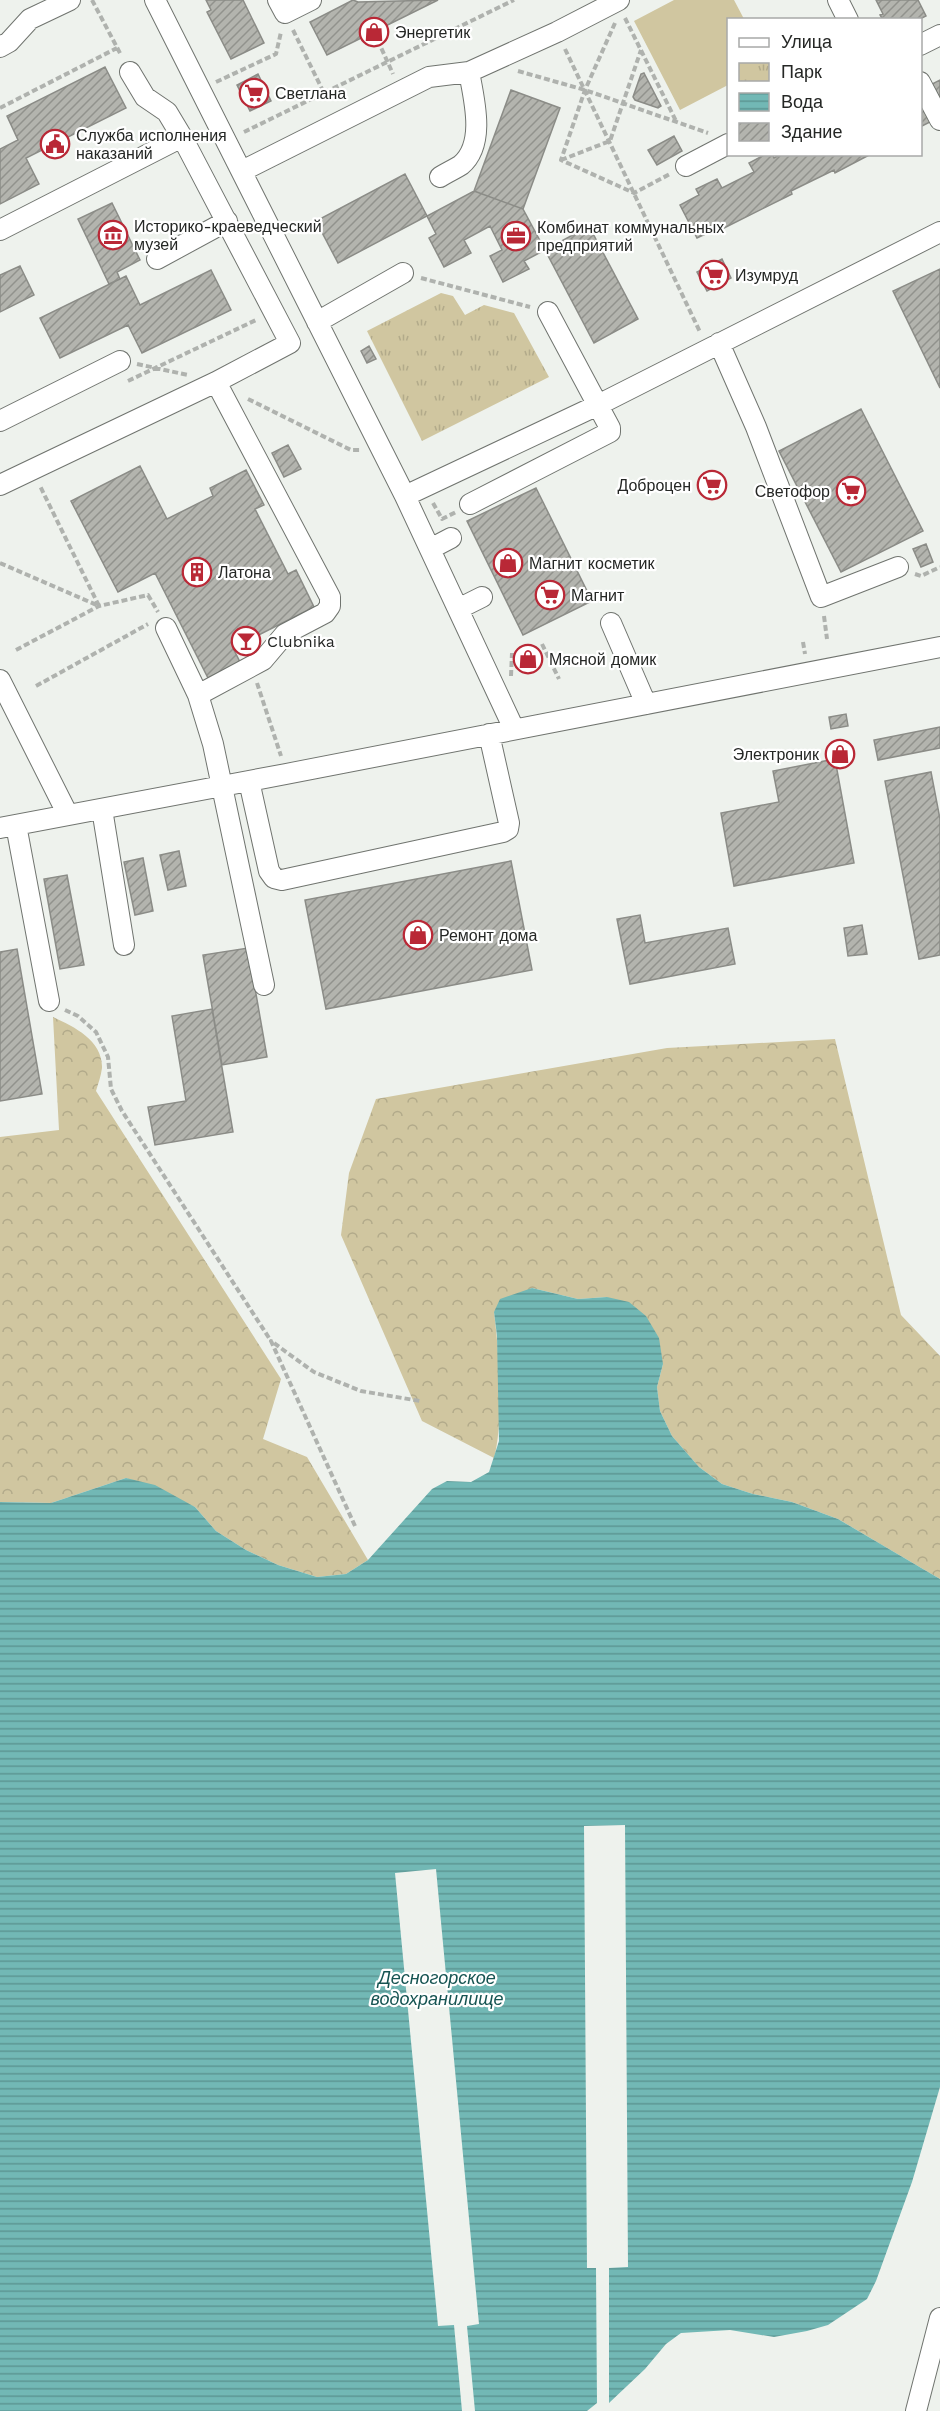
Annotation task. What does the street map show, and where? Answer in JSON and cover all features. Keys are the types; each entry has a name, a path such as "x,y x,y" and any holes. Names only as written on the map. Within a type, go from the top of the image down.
{"street":[{"path":"0,47 9,42 30,19 70,0"},
{"path":"155,0 405,496 514,729"},
{"path":"281,7 311,0"},
{"path":"838,0 847,18"},
{"path":"242,171 429,77 469,72 620,5"},
{"path":"922,44 940,35"},
{"path":"0,485 216,382 290,343 182,137 167,112 145,97 126,64"},
{"path":"440,177 462,164 472,148 477,115 469,72"},
{"path":"922,84 940,120"},
{"path":"0,230 182,137"},
{"path":"686,166 723,140"},
{"path":"157,259 227,221"},
{"path":"405,496 598,405 710,339 940,232"},
{"path":"317,322 403,273"},
{"path":"470,504 607,435 610,428 548,312"},
{"path":"710,339 756,427 821,597 898,567"},
{"path":"0,421 120,361"},
{"path":"198,695 263,660 285,634 325,613 330,606 330,597 216,382"},
{"path":"429,549 451,538"},
{"path":"458,609 482,597"},
{"path":"163,622 198,695 213,744 264,985"},
{"path":"611,623 646,704"},
{"path":"49,1001 8,826 940,647"},
{"path":"0,680 68,815"},
{"path":"249,781 268,871 274,878 282,880 503,832 508,829 509,824 489,734"},
{"path":"102,809 124,945"},
{"path":"916,2411 940,2318"}],"path":[{"path":"92,0 126,64"},
{"path":"244,132 514,0"},
{"path":"620,5 676,122"},
{"path":"210,82 218,82 276,54 281,7"},
{"path":"561,160 585,90 616,20"},
{"path":"374,32 394,75"},
{"path":"557,32 634,193 710,339"},
{"path":"300,45 324,93"},
{"path":"0,108 117,48"},
{"path":"561,160 610,141 641,50"},
{"path":"489,63 585,90 723,140"},
{"path":"561,160 634,193"},
{"path":"634,193 686,166"},
{"path":"403,273 548,312"},
{"path":"127,382 274,312"},
{"path":"31,470 99,606"},
{"path":"431,500 442,519"},
{"path":"0,563 99,606"},
{"path":"16,650 99,606 148,595 163,622 36,687"},
{"path":"803,642 806,657"},
{"path":"542,644 559,679"},
{"path":"511,687 512,653"},
{"path":"251,666 282,759"},
{"path":"49,1001 78,1016 96,1032 108,1057 111,1089 122,1111 271,1341 356,1526"},
{"path":"271,1341 314,1372 361,1391 420,1401"}],"green space":[{"path":"674,0 734,0 743,18 727,18 727,86 680,110 634,21"},
{"path":"441,293 453,296 465,315 484,305 514,313 549,377 422,441 367,331"},
{"path":"53,1017 78,1030 98,1050 102,1068 96,1091 281,1379 263,1439 307,1457 368,1560 346,1574 317,1577 278,1565 246,1550 216,1531 195,1507 126,1478 51,1503 0,1502 0,1137 59,1130"},
{"path":"835,1039 901,1315 940,1356 940,1579 838,1519 792,1502 753,1494 722,1484 699,1467 672,1436 660,1411 657,1387 663,1364 607,1297 578,1299 532,1288 494,1312 500,1406 494,1458 422,1421 341,1235 349,1173 376,1099 667,1048"}],"water":[{"name":"Десногорское водохранилище","path":"532,1288 578,1299 607,1297 629,1302 646,1316 659,1338 663,1364 657,1387 660,1411 672,1436 699,1467 722,1484 753,1494 792,1502 838,1519 940,1579 940,2087 912,2182 876,2281 867,2299 828,2325 807,2331 774,2337 730,2330 681,2333 666,2344 645,2369 609,2403 597,2403 587,2411 0,2411 0,1502 51,1503 126,1478 155,1485 195,1507 216,1531 246,1550 278,1565 317,1577 346,1574 368,1560 432,1489 447,1481 471,1482 489,1472 499,1441 497,1336 494,1312 500,1299"}],"pier":[{"path":"625,1825 628,2267 609,2268 609,2403 597,2403 596,2268 587,2268 584,1826"},
{"path":"436,1869 479,2324 467,2326 475,2411 462,2411 454,2325 438,2326 395,1873"}],"building":[{"path":"206,0 243,0 264,43 231,59 207,12 211,10"},
{"path":"353,0 358,2 438,0 327,55 310,22"},
{"path":"876,0 918,0 926,16 922,18 882,18 880,15 883,14"},
{"path":"105,67 126,108 26,158 39,184 0,204 0,149 18,140 7,116"},
{"path":"644,73 661,106 658,108 635,100 633,97 641,74"},
{"name":"Светлана","path":"258,74 271,101 250,111 237,85"},
{"path":"940,80 940,99 932,84"},
{"path":"511,90 560,108 523,209 474,191"},
{"path":"922,102 932,121 922,126"},
{"path":"674,136 682,151 657,165 648,150"},
{"path":"762,156 773,156 774,158 778,156 867,156 835,173 834,170 791,191 792,194 718,231 716,229 697,238 680,205 699,195 696,189 717,179 722,188 754,172 749,163"},
{"path":"405,174 427,216 338,263 316,221"},
{"name":"Комбинат коммунальных предприятий","path":"474,191 523,209 545,250 524,261 529,269 503,282 490,256 502,250 490,226 464,240 471,253 444,267 429,238 436,234 427,216"},
{"path":"112,203 140,260 117,272 120,279 109,284 78,219"},
{"path":"589,226 638,319 594,343 545,250"},
{"name":"Изумруд","path":"722,259 731,278 707,291 697,272"},
{"path":"20,266 34,295 0,312 0,275"},
{"path":"940,269 940,388 893,291"},
{"path":"211,270 231,310 142,353 128,325 60,358 40,318 126,276 140,305"},
{"path":"369,346 376,359 367,363 361,351"},
{"name":"Светофор","path":"861,409 923,531 841,572 779,451"},
{"path":"288,445 301,469 284,477 272,453"},
{"name":"Латона","path":"140,466 167,519 213,496 210,488 246,470 264,505 255,509 288,574 296,570 314,607 233,648 240,662 208,678 155,573 118,592 71,501"},
{"path":"536,488 592,601 523,635 467,521"},
{"path":"926,544 933,562 921,567 913,549"},
{"name":"Мясной домик","path":"523,653 536,656 534,664 521,661"},
{"path":"846,714 848,726 831,729 829,717"},
{"path":"940,727 940,748 878,760 874,740"},
{"path":"835,759 854,863 734,886 721,813 779,802 773,771"},
{"path":"931,772 940,819 940,955 919,959 885,781"},
{"path":"179,851 186,886 168,890 160,855"},
{"path":"143,858 153,911 135,915 124,862"},
{"name":"Ремонт дома","path":"511,861 532,970 326,1009 305,900"},
{"path":"67,875 84,965 60,969 44,879"},
{"path":"640,915 645,943 728,928 735,964 630,984 617,919"},
{"path":"862,925 867,954 848,956 844,928"},
{"path":"248,948 267,1057 222,1065 203,955"},
{"path":"17,949 42,1094 0,1101 0,952"},
{"path":"212,1009 233,1132 155,1145 148,1107 186,1101 172,1016"}],"place":[{"name":"Энергетик","path":"374,32"},
{"name":"Светлана","path":"254,93"},
{"name":"Служба исполнения наказаний","path":"55,144"},
{"name":"Историко-краеведческий музей","path":"113,235"},
{"name":"Комбинат коммунальных предприятий","path":"516,236"},
{"name":"Изумруд","path":"714,275"},
{"name":"Доброцен","path":"712,485"},
{"name":"Светофор","path":"851,491"},
{"name":"Магнит косметик","path":"508,563"},
{"name":"Латона","path":"197,572"},
{"name":"Магнит","path":"550,595"},
{"name":"Clubnika","path":"246,641"},
{"name":"Мясной домик","path":"528,659"},
{"name":"Электроник","path":"840,754"},
{"name":"Ремонт дома","path":"418,935"}]}
